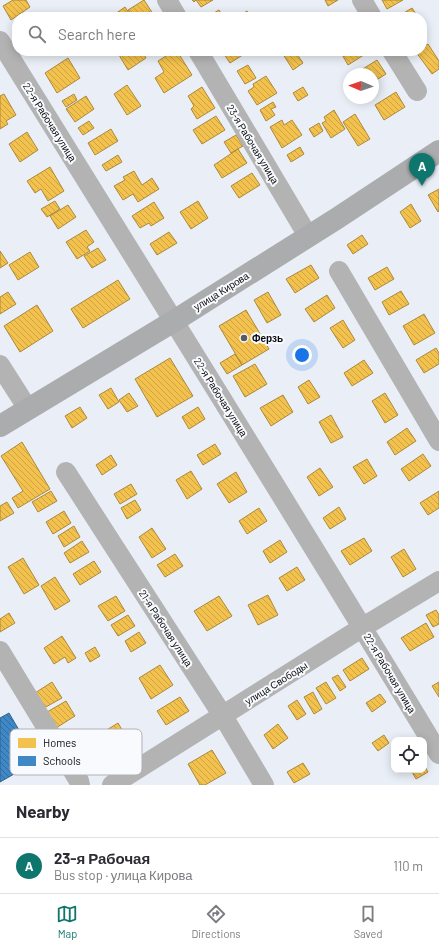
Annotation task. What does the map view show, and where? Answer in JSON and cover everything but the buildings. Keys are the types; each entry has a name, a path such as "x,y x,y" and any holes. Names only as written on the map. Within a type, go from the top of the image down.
{"main road":[{"name":"улица Кирова","path":"0,426 174,321 336,219 439,151"}],"street":[{"path":"167,0 174,12"},
{"path":"362,0 369,12"},
{"name":"22-я Рабочая улица","path":"0,41 174,321 439,754"},
{"name":"23-я Рабочая улица","path":"201,56 308,236"},
{"path":"395,56 416,91"},
{"path":"339,271 439,441"},
{"path":"0,365 28,409"},
{"name":"21-я Рабочая улица","path":"66,472 223,716 264,785"},
{"name":"улица Свободы","path":"142,766 439,581"},
{"path":"0,651 48,729"},
{"path":"76,775 80,781 80,785"},
{"name":"улица Свободы","path":"112,785 128,775"}],"place":[{"name":"23-я Рабочая","path":"422,186"},
{"name":"Ферзь","path":"244,338"}]}
